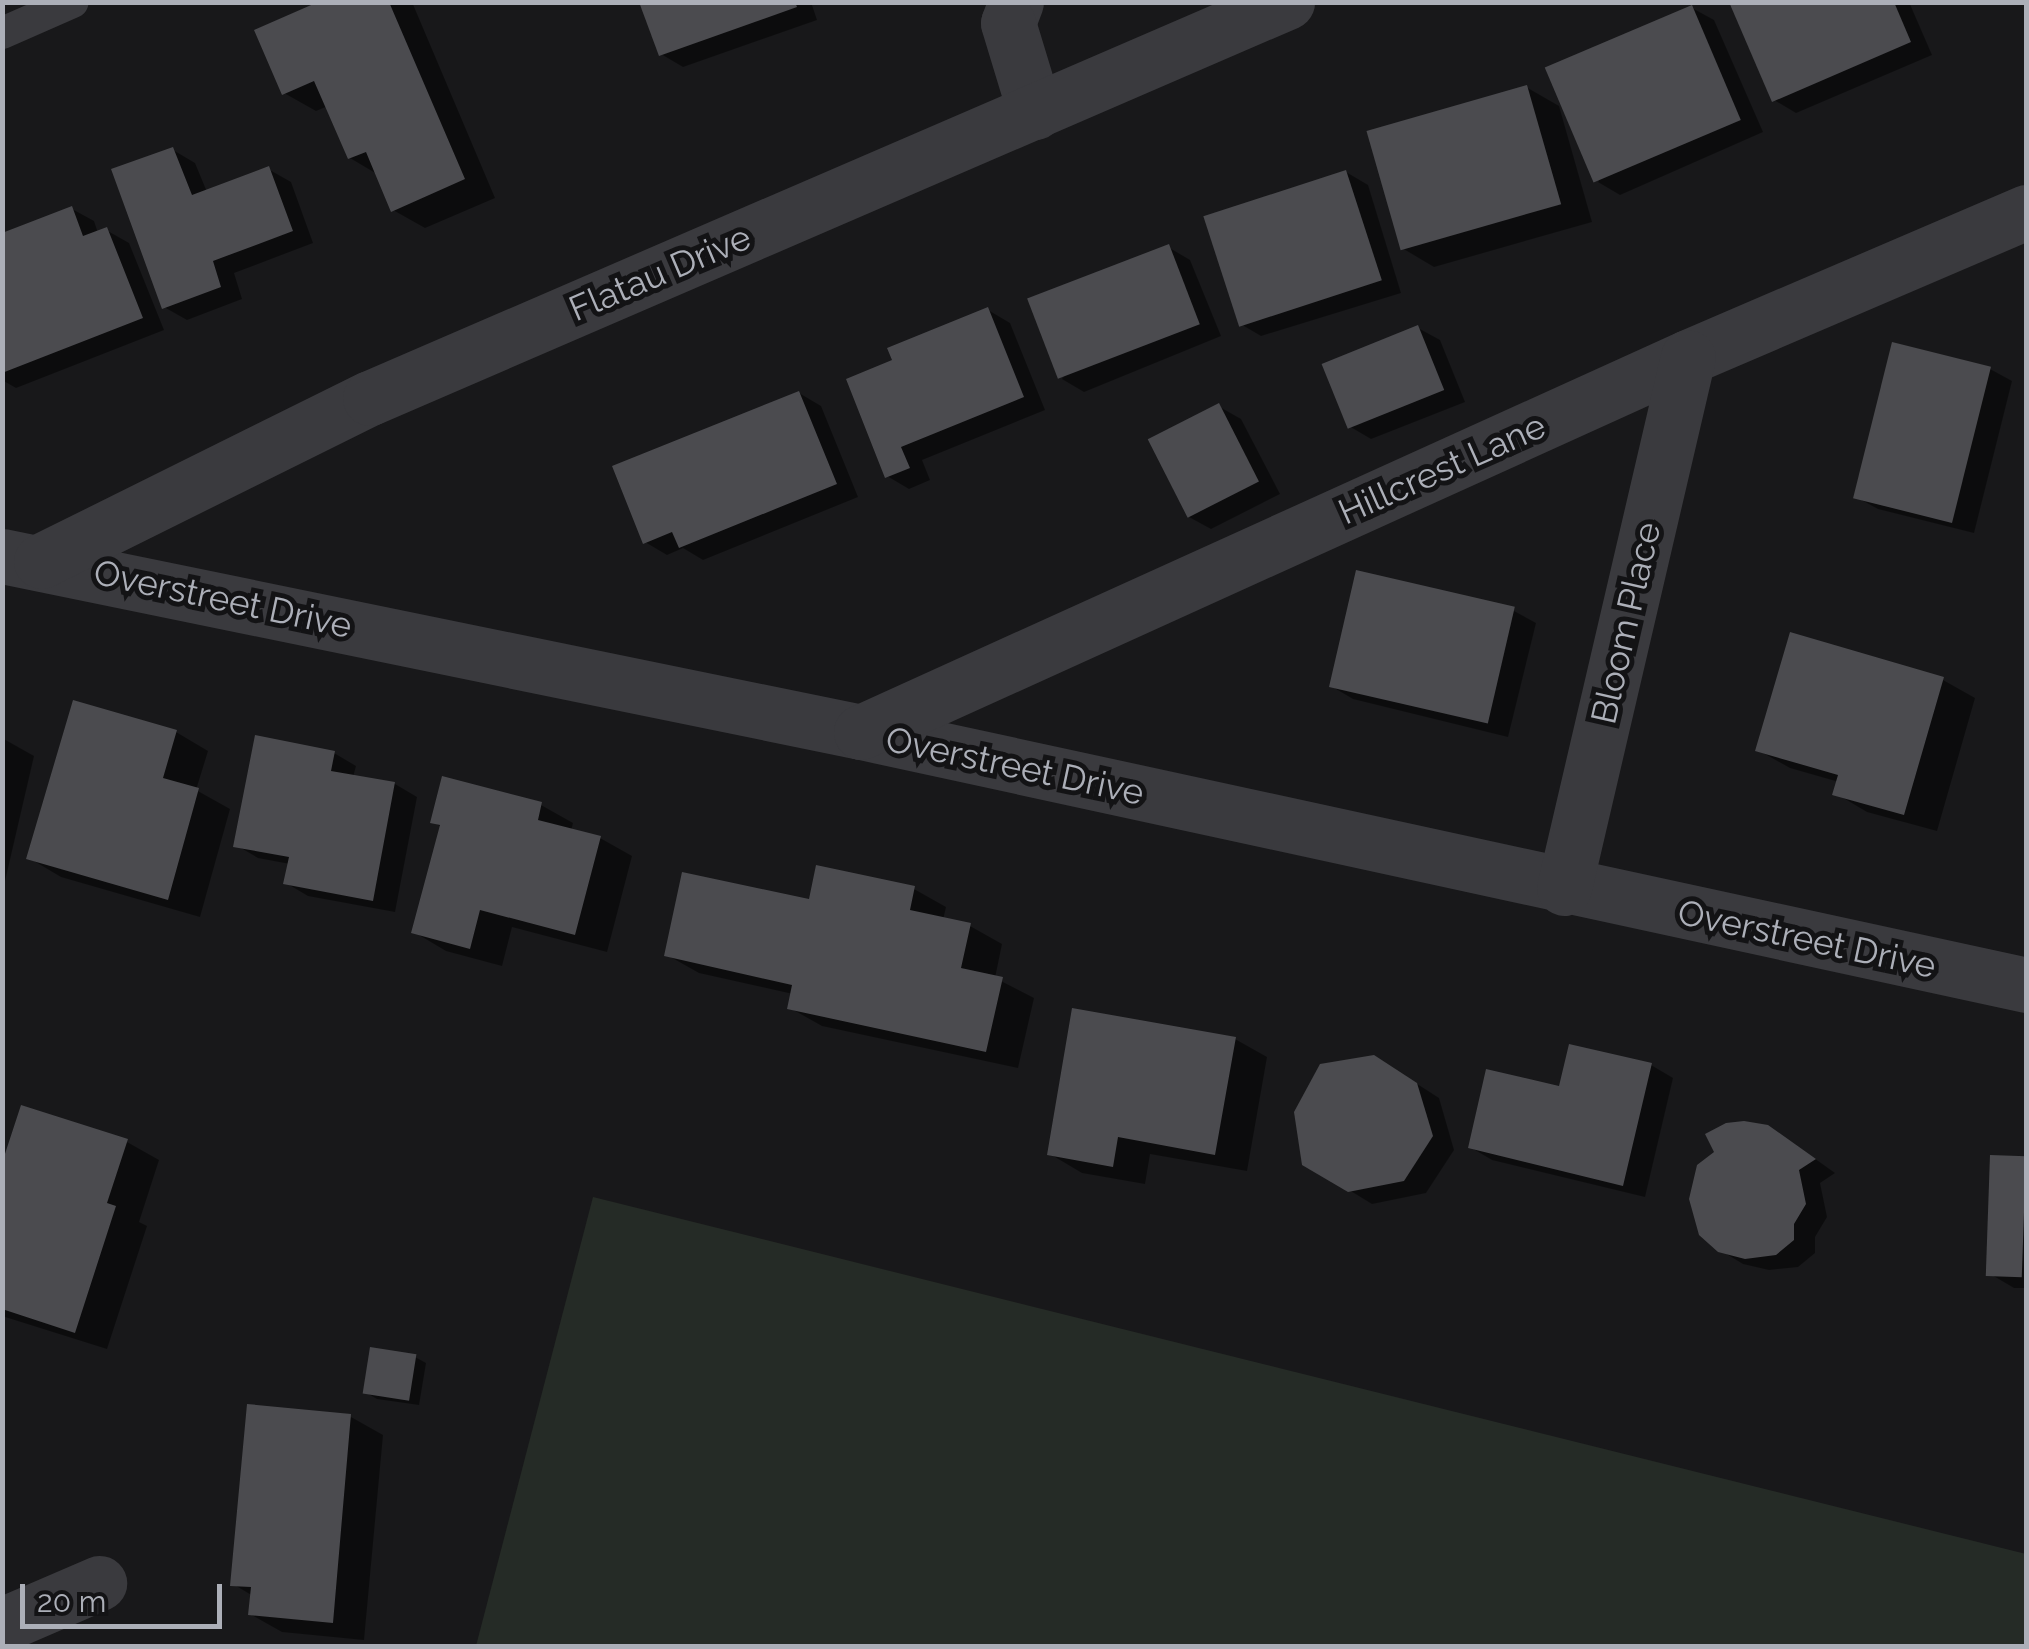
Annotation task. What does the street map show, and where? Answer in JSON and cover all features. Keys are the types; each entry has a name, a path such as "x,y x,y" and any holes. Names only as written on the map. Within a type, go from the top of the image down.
{"street":[{"path":"1016,2 1008,23 1035,112"},
{"name":"Flatau Drive","path":"22,558 370,398 1287,2"},
{"name":"Hillcrest Lane","path":"861,732 1688,358 2026,212"},
{"name":"Bloom Place","path":"1564,888 1688,358"},
{"name":"Overstreet Drive","path":"22,558 861,732 1564,888 2025,980"},
{"path":"2,1625 100,1583"}],"lane":[{"path":"2,33 73,2"}],"shaded area":[{"path":"593,1197 2026,1554 2026,1646 476,1646"}],"building":[{"path":"318,2 389,2 465,179 391,212 366,152 348,159 314,81 282,95 254,30"},
{"path":"639,2 795,2 797,7 659,56"},
{"path":"1729,2 1894,2 1911,42 1772,102"},
{"path":"1692,5 1741,120 1594,183 1545,68"},
{"path":"1527,85 1561,204 1401,250 1366,131"},
{"path":"173,147 192,195 269,166 293,231 213,261 221,287 162,309 111,169"},
{"path":"1346,170 1382,280 1239,327 1203,216"},
{"path":"72,206 83,236 107,227 143,318 2,373 2,233"},
{"path":"1169,244 1200,324 1058,379 1027,298"},
{"path":"988,307 1024,397 901,447 910,468 885,478 846,379 892,360 887,348"},
{"path":"1418,325 1444,390 1348,429 1322,364"},
{"path":"1892,342 1991,367 1952,523 1853,498"},
{"path":"799,391 837,484 679,548 672,532 643,544 612,466"},
{"path":"1219,403 1259,481 1188,518 1148,439"},
{"path":"1356,570 1515,607 1488,724 1329,687"},
{"path":"1790,632 1944,677 1904,815 1832,795 1838,775 1755,751"},
{"path":"73,700 177,730 163,778 199,788 168,900 26,859"},
{"path":"255,735 335,751 331,771 395,782 373,901 283,884 289,857 233,847"},
{"path":"442,776 542,802 538,820 601,836 575,935 480,910 470,949 411,933 440,825 430,823"},
{"path":"816,865 915,886 910,910 971,923 961,968 1003,977 986,1052 787,1009 792,985 664,956 682,872 809,899"},
{"path":"1072,1008 1236,1037 1215,1155 1118,1137 1113,1167 1047,1155"},
{"path":"1569,1044 1652,1063 1623,1186 1468,1148 1486,1069 1559,1086"},
{"path":"1374,1055 1417,1083 1433,1136 1404,1181 1348,1192 1302,1165 1294,1112 1320,1064"},
{"path":"21,1105 128,1139 107,1203 116,1206 75,1333 2,1309 2,1163"},
{"path":"1726,1123 1768,1125 1816,1159 1799,1170 1806,1204 1794,1224 1794,1240 1776,1255 1745,1259 1718,1252 1699,1235 1689,1199 1697,1165 1714,1152 1705,1134"},
{"path":"1990,1155 2026,1156 2022,1277 1986,1276"},
{"path":"370,1347 416,1354 409,1401 363,1393"},
{"path":"247,1404 351,1414 333,1623 248,1615 251,1587 230,1586"}]}
